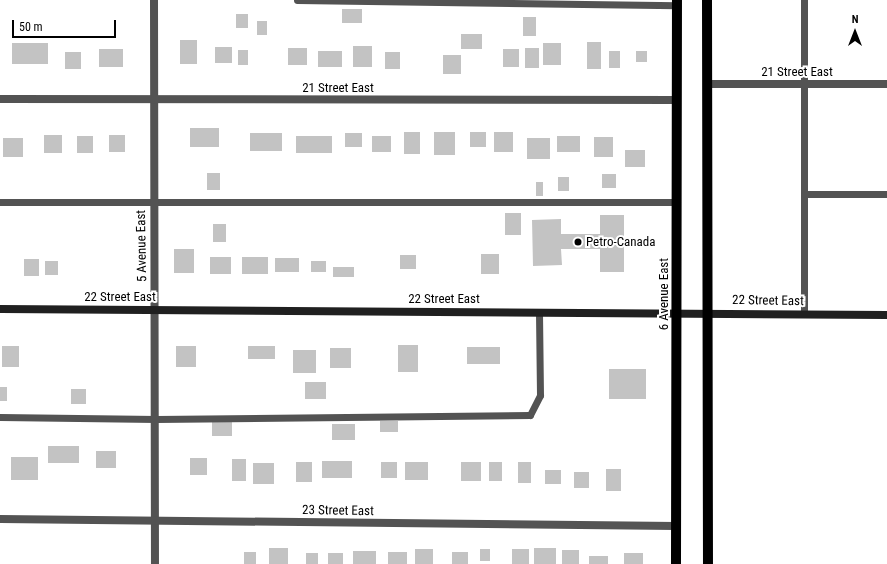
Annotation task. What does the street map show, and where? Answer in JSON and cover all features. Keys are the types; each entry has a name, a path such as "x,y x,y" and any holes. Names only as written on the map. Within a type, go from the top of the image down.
{"main road":[{"path":"707,0 708,564"},
{"name":"6 Avenue East","path":"676,564 677,2"}],"street":[{"name":"5 Avenue East","path":"154,0 156,419 155,564"},
{"name":"21 Street East","path":"706,84 887,84"},
{"name":"21 Street East","path":"0,99 676,100"},
{"name":"22 Street East","path":"0,309 708,312 887,315"},
{"name":"23 Street East","path":"0,519 676,526"}],"lane":[{"path":"298,0 677,2"},
{"path":"804,0 804,314"},
{"path":"805,194 887,194"},
{"path":"0,202 677,202"},
{"path":"0,417 156,419 530,415 540,395 539,312"}],"building":[{"path":"342,9 362,9 362,23 342,23"},
{"path":"236,14 248,14 248,28 236,28"},
{"path":"523,17 536,17 536,36 523,36"},
{"path":"257,21 267,21 267,35 257,35"},
{"path":"461,34 482,34 482,49 461,49"},
{"path":"180,40 197,40 197,64 180,64"},
{"path":"587,42 601,42 601,69 587,69"},
{"path":"12,43 48,43 48,64 12,64"},
{"path":"543,43 561,43 561,65 543,65"},
{"path":"353,46 372,46 372,67 353,67"},
{"path":"215,47 232,47 232,63 215,63"},
{"path":"288,48 307,48 307,65 288,65"},
{"path":"525,48 539,48 539,68 525,68"},
{"path":"99,49 123,49 123,67 99,67"},
{"path":"503,49 519,49 519,67 503,67"},
{"path":"238,50 248,50 248,65 238,65"},
{"path":"318,51 342,51 342,67 318,67"},
{"path":"609,51 620,51 620,68 609,68"},
{"path":"636,51 647,51 647,62 636,62"},
{"path":"65,52 81,52 81,69 65,69"},
{"path":"385,52 400,52 400,69 385,69"},
{"path":"443,55 461,55 461,74 443,74"},
{"path":"190,128 219,128 219,147 190,147"},
{"path":"404,132 420,132 420,154 404,154"},
{"path":"434,132 455,132 455,155 434,155"},
{"path":"470,132 486,132 486,147 470,147"},
{"path":"494,132 513,132 513,152 494,152"},
{"path":"250,133 282,133 282,151 250,151"},
{"path":"345,133 362,133 362,147 345,147"},
{"path":"44,135 62,135 62,153 44,153"},
{"path":"109,135 125,135 125,152 109,152"},
{"path":"77,136 93,136 93,153 77,153"},
{"path":"296,136 332,136 332,153 296,153"},
{"path":"372,136 391,136 391,152 372,152"},
{"path":"557,136 580,136 580,152 557,152"},
{"path":"594,137 613,137 613,157 594,157"},
{"path":"3,138 23,138 23,157 3,157"},
{"path":"527,138 550,138 550,159 527,159"},
{"path":"625,150 645,150 645,167 625,167"},
{"path":"207,173 220,173 220,190 207,190"},
{"path":"602,174 616,174 616,188 602,188"},
{"path":"558,177 569,177 569,191 558,191"},
{"path":"536,182 543,182 543,196 536,196"},
{"path":"505,213 521,213 521,235 505,235"},
{"name":"Petro-Canada","path":"600,215 624,215 624,272 600,272 600,249 561,249 562,265 533,266 532,220 561,219 561,234 600,234"},
{"path":"213,224 226,224 226,242 213,242"},
{"path":"174,249 194,249 194,273 174,273"},
{"path":"481,254 499,254 499,274 481,274"},
{"path":"400,255 416,255 416,269 400,269"},
{"path":"210,257 231,257 231,274 210,274"},
{"path":"242,257 268,257 268,274 242,274"},
{"path":"275,258 299,258 299,272 275,272"},
{"path":"24,259 39,259 39,276 24,276"},
{"path":"45,261 58,261 58,275 45,275"},
{"path":"311,261 326,261 326,272 311,272"},
{"path":"333,267 354,267 354,277 333,277"},
{"path":"398,345 418,345 418,372 398,372"},
{"path":"2,346 19,346 19,367 2,367"},
{"path":"176,346 196,346 196,367 176,367"},
{"path":"248,346 275,346 275,359 248,359"},
{"path":"467,347 500,347 500,364 467,364"},
{"path":"330,348 351,348 351,368 330,368"},
{"path":"293,350 316,350 316,373 293,373"},
{"path":"609,369 646,369 646,399 609,399"},
{"path":"305,382 326,382 326,399 305,399"},
{"path":"0,387 7,387 7,401 0,401"},
{"path":"71,389 86,389 86,404 71,404"},
{"path":"212,420 232,420 232,436 212,436"},
{"path":"380,421 398,421 398,432 380,432"},
{"path":"332,424 355,424 355,440 332,440"},
{"path":"48,446 79,446 79,463 48,463"},
{"path":"96,451 116,451 116,468 96,468"},
{"path":"11,457 38,457 38,480 11,480"},
{"path":"190,458 207,458 207,475 190,475"},
{"path":"232,459 246,459 246,481 232,481"},
{"path":"322,461 352,461 352,478 322,478"},
{"path":"296,462 312,462 312,482 296,482"},
{"path":"381,462 397,462 397,478 381,478"},
{"path":"405,462 428,462 428,480 405,480"},
{"path":"461,462 481,462 481,481 461,481"},
{"path":"489,462 502,462 502,481 489,481"},
{"path":"518,462 531,462 531,483 518,483"},
{"path":"253,463 274,463 274,484 253,484"},
{"path":"606,469 621,469 621,491 606,491"},
{"path":"545,470 561,470 561,484 545,484"},
{"path":"574,472 589,472 589,488 574,488"},
{"path":"269,548 288,548 288,564 269,564"},
{"path":"534,548 556,548 556,564 534,564"},
{"path":"415,549 433,549 433,564 415,564"},
{"path":"480,549 490,549 490,561 480,561"},
{"path":"512,549 529,549 529,564 512,564"},
{"path":"562,550 579,550 579,564 562,564"},
{"path":"353,551 376,551 376,564 353,564"},
{"path":"244,552 256,552 256,564 244,564"},
{"path":"388,552 407,552 407,564 388,564"},
{"path":"452,552 468,552 468,564 452,564"},
{"path":"306,553 318,553 318,564 306,564"},
{"path":"328,553 343,553 343,564 328,564"},
{"path":"624,553 643,553 643,564 624,564"},
{"path":"589,556 608,556 608,564 589,564"}],"place":[{"name":"Petro-Canada","path":"578,242"}]}
